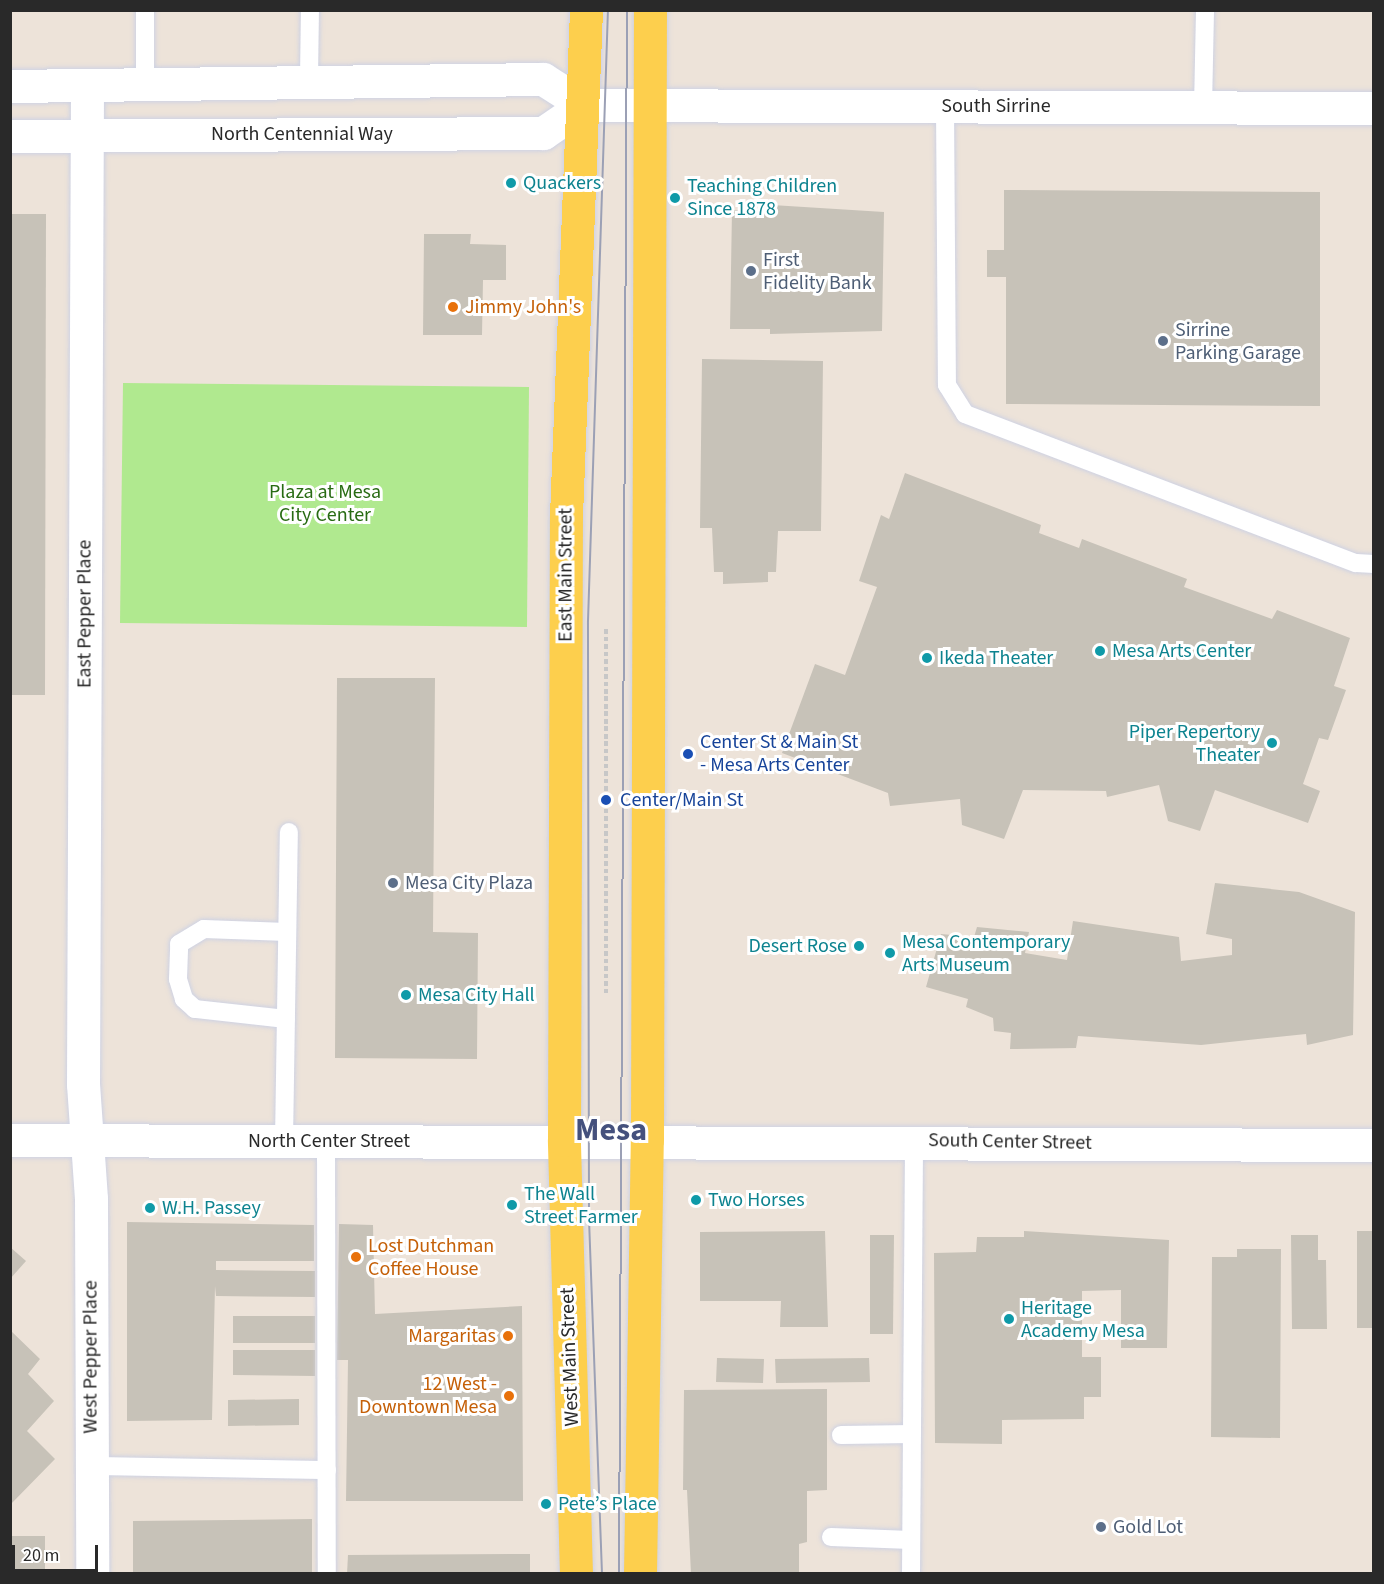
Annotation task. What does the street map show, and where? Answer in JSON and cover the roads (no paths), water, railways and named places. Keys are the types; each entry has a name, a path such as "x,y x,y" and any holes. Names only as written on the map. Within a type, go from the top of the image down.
{"main road":[{"name":"East Main Street","path":"564,1140 567,386 584,105 586,10"},
{"path":"640,1574 647,1140 634,105 650,10"},
{"name":"West Main Street","path":"564,1140 576,1574"}],"street":[{"path":"10,86 145,87 309,78 543,79 584,105 634,105"},
{"name":"East Pepper Place","path":"87,87 87,1141"},
{"name":"North Centennial Way","path":"10,136 543,133 584,105"},
{"name":"South Sirrine","path":"634,105 1374,108"},
{"name":"North Center Street","path":"10,1140 647,1140"},
{"name":"South Center Street","path":"647,1140 1374,1145"},
{"name":"West Pepper Place","path":"87,1141 92,1574"}],"lane":[{"path":"145,10 145,87"},
{"path":"309,78 310,10"},
{"path":"1203,107 1205,10"},
{"path":"945,106 947,385 965,414 1356,563 1374,564"},
{"path":"284,1141 289,832"},
{"path":"286,1019 195,1009 178,979 179,944 204,929 287,932"},
{"path":"326,1141 327,1574"},
{"path":"911,1574 914,1141"},
{"path":"841,1436 912,1434"},
{"path":"92,1466 327,1470"},
{"path":"831,1537 911,1540"}],"tram line":[{"path":"602,1574 589,1219 588,621 608,10"},
{"path":"619,1574 627,10"}],"place":[{"name":"Quackers","path":"511,183"},
{"name":"Teaching Children Since 1878","path":"675,198"},
{"name":"First Fidelity Bank","path":"751,271"},
{"name":"Jimmy John's","path":"453,307"},
{"name":"Sirrine Parking Garage","path":"1163,341"},
{"name":"Mesa Arts Center","path":"1100,651"},
{"name":"Ikeda Theater","path":"927,658"},
{"name":"Piper Repertory Theater","path":"1272,743"},
{"name":"Center St & Main St - Mesa Arts Center","path":"688,754"},
{"name":"Center/Main St","path":"606,800"},
{"name":"Mesa City Plaza","path":"393,883"},
{"name":"Desert Rose","path":"859,946"},
{"name":"Mesa Contemporary Arts Museum","path":"890,953"},
{"name":"Mesa City Hall","path":"406,995"},
{"name":"Two Horses","path":"696,1200"},
{"name":"The Wall Street Farmer","path":"512,1205"},
{"name":"W.H. Passey","path":"150,1208"},
{"name":"Lost Dutchman Coffee House","path":"356,1257"},
{"name":"Heritage Academy Mesa","path":"1009,1319"},
{"name":"Margaritas","path":"508,1336"},
{"name":"12 West - Downtown Mesa","path":"509,1396"},
{"name":"Pete’s Place","path":"546,1504"},
{"name":"Gold Lot","path":"1101,1527"}],"district":[{"name":"Mesa","path":"611,1130"}],"park label":[{"name":"Plaza at Mesa City Center","path":"325,504"}]}
